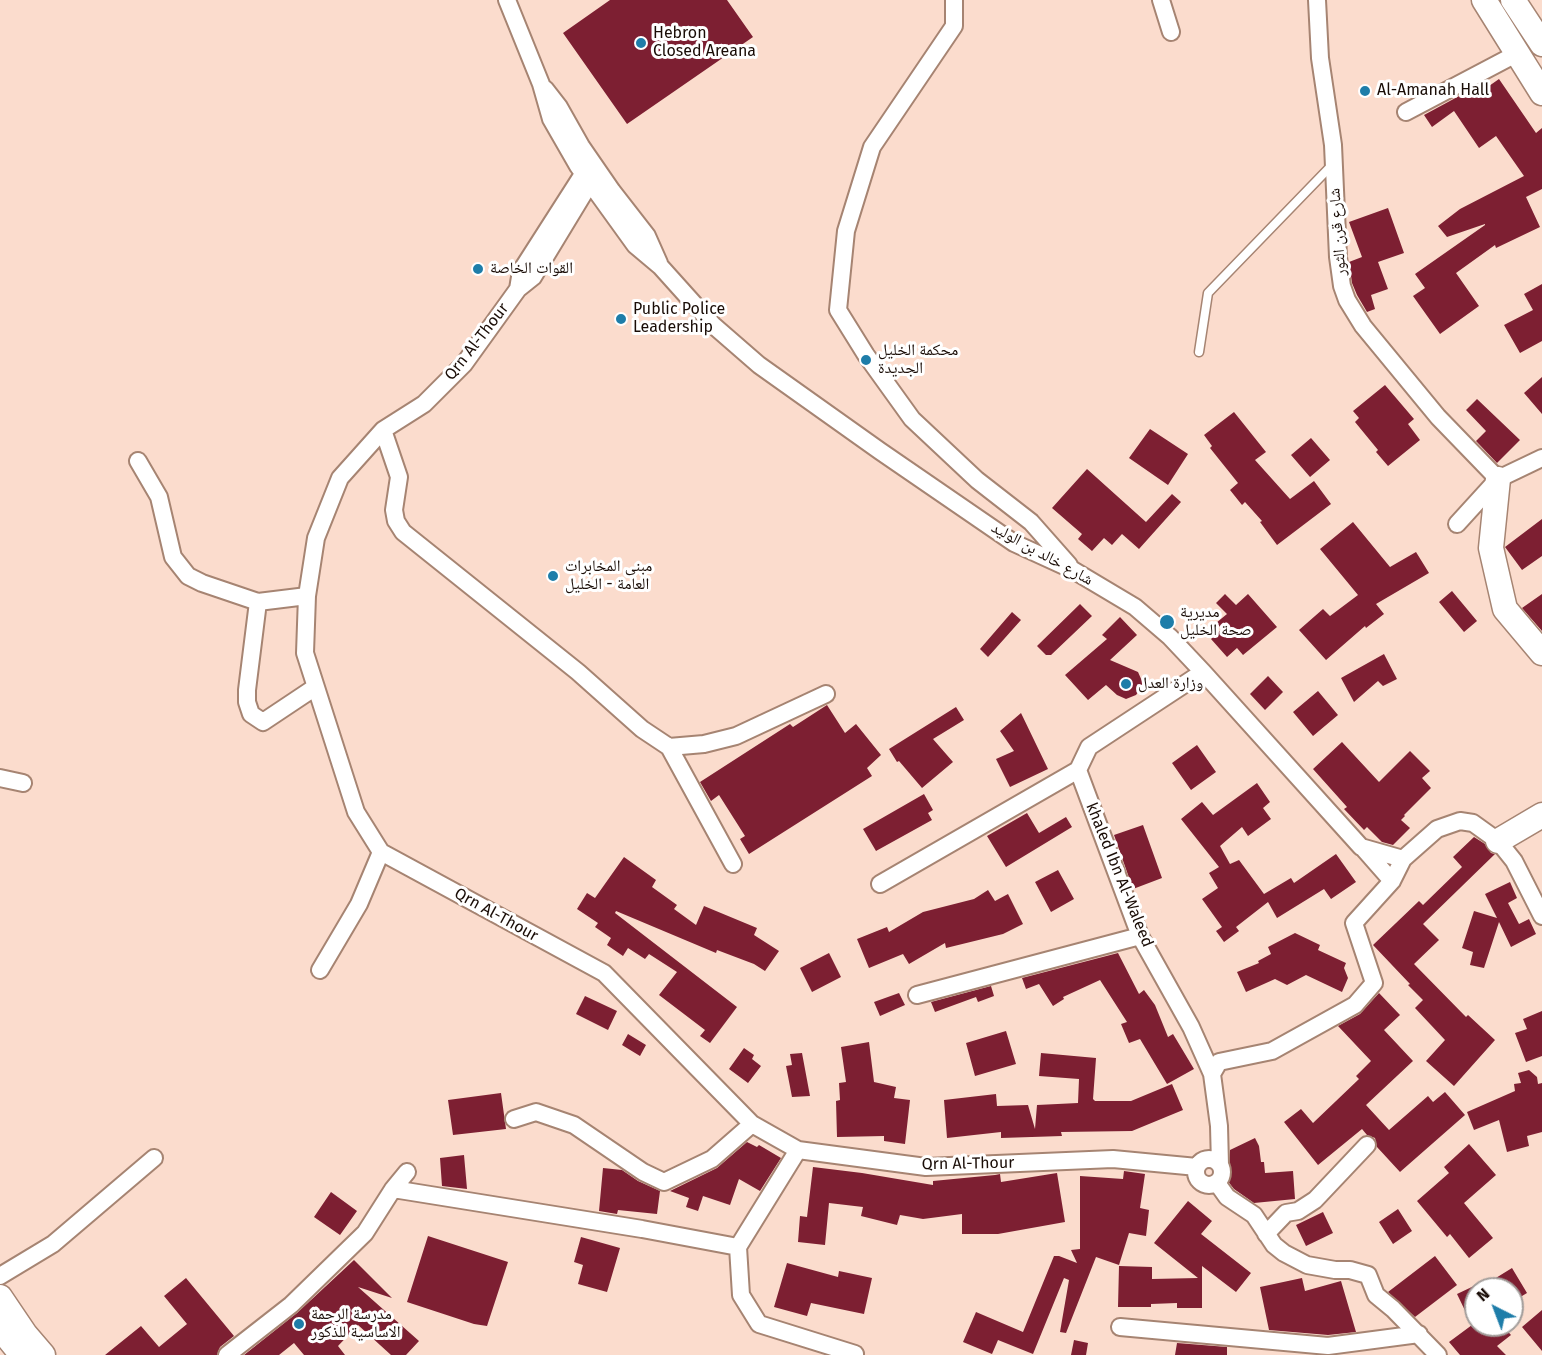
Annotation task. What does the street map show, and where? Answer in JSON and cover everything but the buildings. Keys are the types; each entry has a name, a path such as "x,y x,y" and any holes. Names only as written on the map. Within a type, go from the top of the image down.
{"main road":[{"path":"1484,0 1542,93"},
{"path":"1513,0 1542,44"},
{"path":"1498,480 1491,548 1505,609 1542,653"},
{"path":"1498,841 1542,815"},
{"path":"0,1297 25,1334 43,1355"},
{"path":"0,1328 22,1355"}],"street":[{"name":"شارع خالد بن الوليد","path":"507,0 541,84 559,107 580,146 589,173 647,236 660,266 713,326 759,365 1014,543 1073,570 1135,607 1170,637 1203,672 1392,881"},
{"path":"954,0 954,26 872,147 846,231 838,310 866,355 912,419 977,480 1031,522 1073,570"},
{"path":"1161,0 1171,32"},
{"name":"شارع قرن الثور","path":"1317,0 1320,58 1334,163 1339,272 1342,286 1354,313 1438,417 1498,480"},
{"path":"1406,112 1518,53"},
{"name":"Qrn Al-Thour","path":"589,173 533,277 518,289 464,364 424,404 383,430 340,478 316,537 307,596 305,653 314,688 356,812 381,852 604,973 752,1124 798,1150 926,1167 1113,1159 1197,1167"},
{"path":"383,430 399,477 394,510 396,521 403,532 578,672 642,729 669,747 733,864"},
{"path":"1457,524 1498,480 1542,458"},
{"path":"138,462 159,497 173,557 188,576 258,602 307,596"},
{"path":"258,602 247,690 247,702 251,714 262,722 314,688"},
{"path":"880,884 1078,770 1089,747 1203,672"},
{"path":"669,747 704,744 736,736 826,694"},
{"name":"khaled Ibn Al-Waleed","path":"1078,770 1140,936 1191,1027 1212,1074 1219,1125 1220,1165"},
{"path":"0,778 23,783"},
{"path":"1212,1074 1219,1062 1272,1051 1355,1005 1374,983 1354,923 1392,881 1403,860 1437,829 1460,821 1473,823 1498,841 1514,861 1542,916"},
{"path":"1361,847 1403,860"},
{"path":"320,970 359,904 381,852"},
{"path":"917,995 1140,936"},
{"path":"514,1119 536,1112 574,1125 643,1172 664,1182 712,1159 752,1124"},
{"path":"1266,1234 1286,1213 1298,1211 1315,1200 1367,1145"},
{"path":"798,1150 738,1247 741,1296 759,1324 855,1354"},
{"path":"0,1276 53,1244 154,1158"},
{"path":"1206,1159 1214,1160 1220,1165 1222,1173 1217,1182 1203,1184 1197,1176 1197,1167 1206,1159"},
{"path":"226,1355 291,1305 365,1233 393,1189 407,1172"},
{"path":"1217,1182 1227,1197 1254,1215 1274,1245 1284,1253 1307,1265 1350,1270 1368,1275 1376,1295 1388,1303 1438,1355"},
{"path":"393,1189 642,1229 738,1247"},
{"path":"1120,1327 1328,1346 1419,1334"}],"lane":[{"path":"1199,352 1208,293 1334,163"}],"place":[{"name":"Hebron Closed Areana","path":"641,43"},
{"name":"Al-Amanah Hall","path":"1365,91"},
{"name":"القوات الخاصة","path":"478,269"},
{"name":"Public Police Leadership","path":"621,319"},
{"name":"محكمة الخليل الجديدة","path":"866,360"},
{"name":"مبنى المخابرات العامة - الخليل","path":"553,576"},
{"name":"مديرية صحة الخليل","path":"1167,622"},
{"name":"وزارة العدل","path":"1126,684"},
{"name":"مدرسة الرحمة الاساسية للذكور","path":"299,1324"}]}
